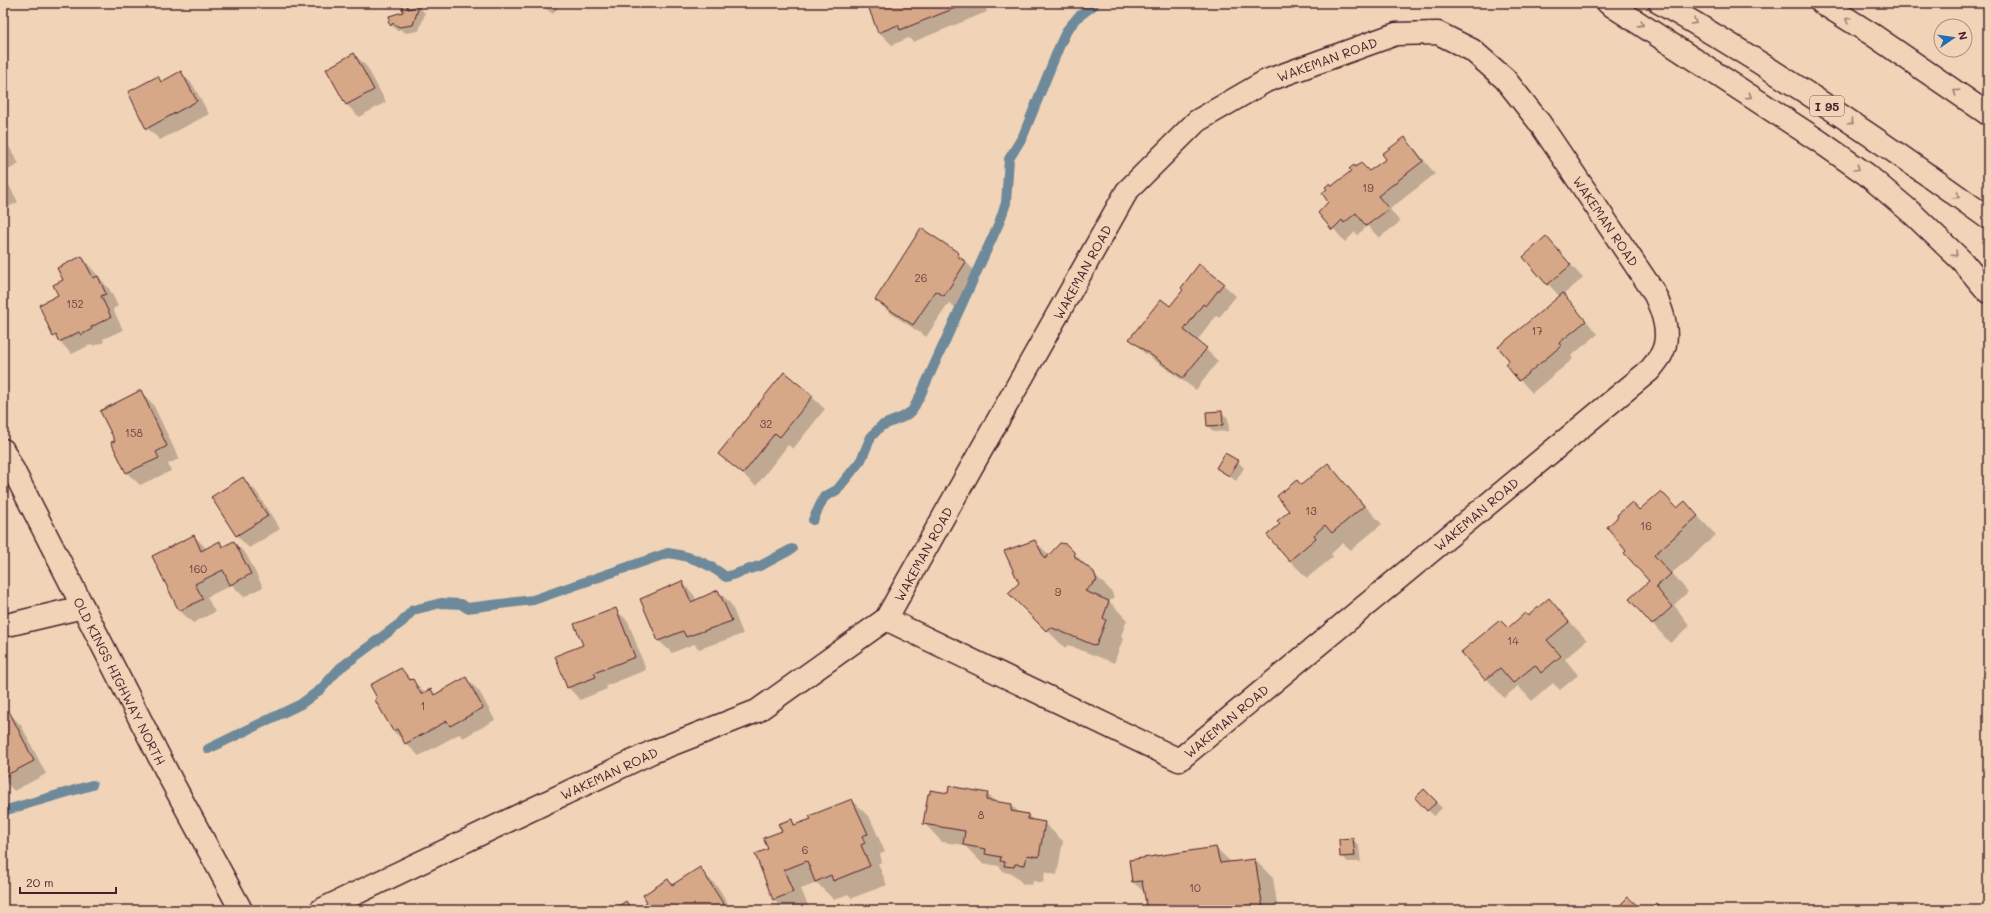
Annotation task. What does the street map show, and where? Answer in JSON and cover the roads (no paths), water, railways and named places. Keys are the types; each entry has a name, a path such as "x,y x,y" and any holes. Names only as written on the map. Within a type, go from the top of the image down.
{"main road":[{"path":"1608,3 1866,174 1913,214 1962,261 1988,292"},
{"name":"I 95","path":"1660,3 1709,31 1807,92 1902,156 1988,218"},
{"path":"1822,3 1988,114"},
{"name":"WAKEMAN ROAD","path":"321,910 652,752 757,711 886,619 1127,191 1197,121 1269,79 1396,34 1438,33 1472,50 1505,79 1539,122 1654,291 1661,308 1666,334 1662,354 1650,370 1179,760 886,619"},
{"name":"OLD KINGS HIGHWAY NORTH","path":"3,450 171,780 241,910"},
{"path":"3,626 83,607"}],"waterway":[{"path":"813,520 824,497 837,490 861,460 871,437 881,426 903,417 912,411 999,223 1006,203 1009,159 1023,136 1059,47 1067,30 1078,17 1094,5"},
{"path":"208,749 301,704 321,689 340,668 402,622 413,610 441,603 461,604 467,608 533,600 668,553 699,561 726,577 762,565 792,549"},
{"path":"3,811 92,785"}]}
